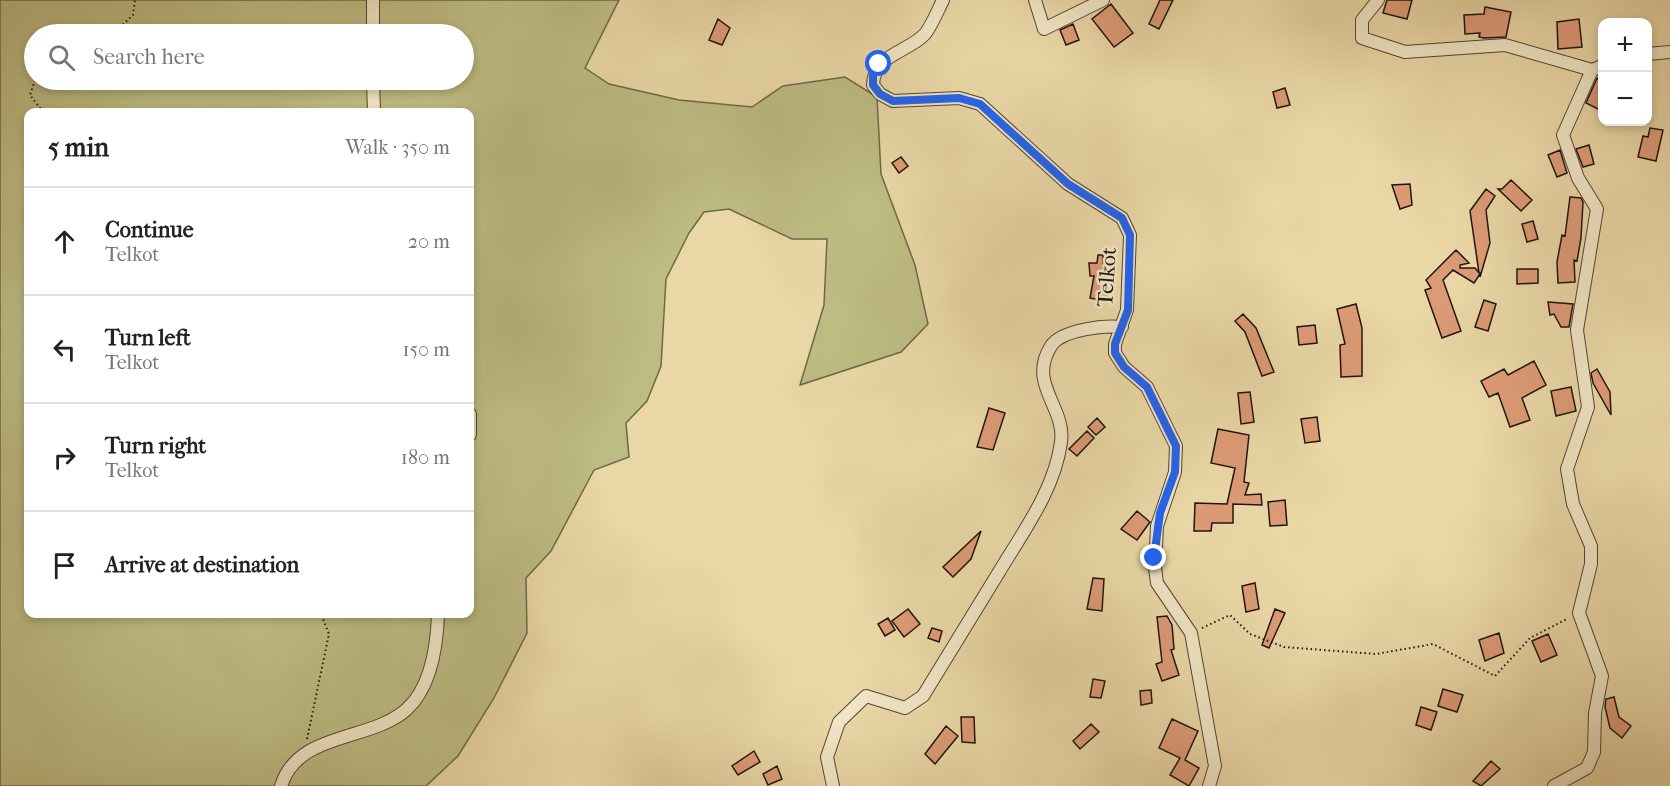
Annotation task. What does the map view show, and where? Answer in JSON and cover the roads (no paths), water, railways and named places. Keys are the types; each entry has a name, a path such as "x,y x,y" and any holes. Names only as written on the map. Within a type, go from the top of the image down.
{"street":[{"path":"373,0 373,24"},
{"name":"Telkot","path":"943,0 924,34 879,64 873,75 873,85 880,94 893,101 959,98 980,104 1068,184 1122,218 1128,226 1131,247 1128,310 1115,344 1118,361 1147,387 1176,446 1175,472 1157,526 1155,568 1157,583 1191,633 1215,766 1209,786"},
{"path":"1035,0 1044,28 1103,0"},
{"path":"1378,0 1362,20 1362,38 1406,52 1504,45 1597,68 1563,135 1578,178 1597,209 1577,330 1588,407 1567,469 1573,504 1591,546 1591,564 1579,613 1602,676 1595,713 1594,752 1587,768 1554,786"},
{"path":"1652,54 1670,52"},
{"path":"373,90 374,108"},
{"path":"833,786 827,757 839,722 866,696 905,708 923,696 1043,500 1062,441 1061,425 1043,384 1043,367 1052,344 1061,336 1107,325 1122,327"},
{"path":"281,786 289,767 301,756 357,731 389,720 407,709 423,689 430,667 437,618"}]}
